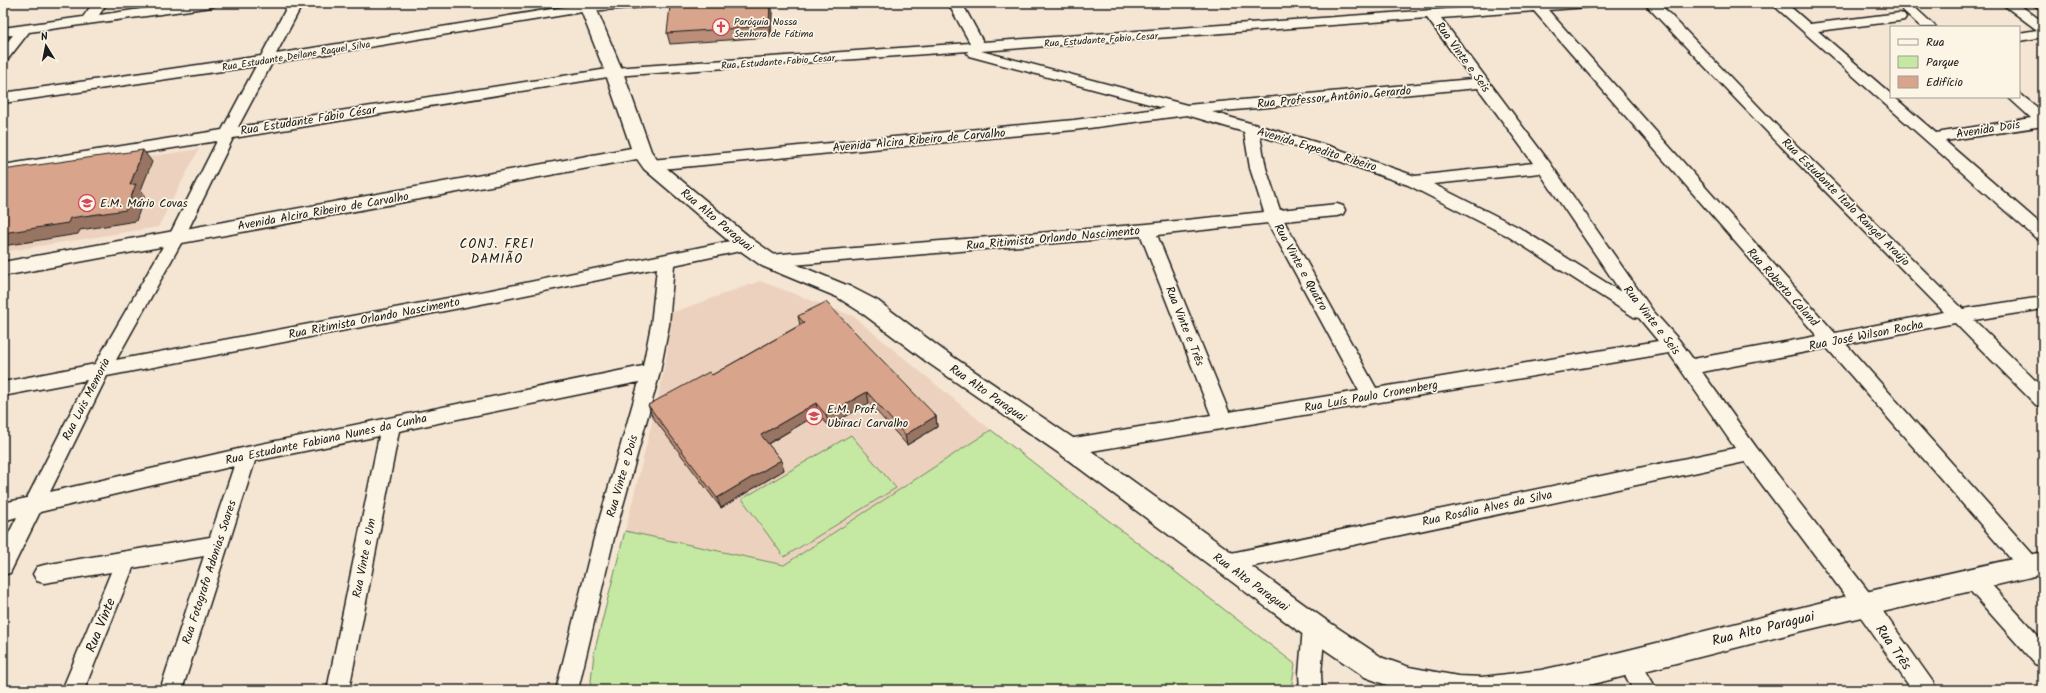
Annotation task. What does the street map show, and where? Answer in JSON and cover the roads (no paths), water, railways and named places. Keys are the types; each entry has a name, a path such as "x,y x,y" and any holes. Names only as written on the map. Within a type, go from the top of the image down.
{"street":[{"path":"88,20 100,3"},
{"path":"3,32 212,3"},
{"name":"Rua Luis Memoria","path":"3,566 100,372 176,236 265,60 296,3"},
{"name":"Rua Estudante Deilane Raquel Silva","path":"3,98 265,60 587,5 645,3"},
{"path":"955,3 979,48"},
{"name":"Rua Estudante Fabio Cesar","path":"614,72 979,48 1588,3"},
{"name":"Rua Estudante Italo Rangel Araújo","path":"1651,3 2043,400"},
{"path":"1778,3 2043,235"},
{"path":"1902,3 1928,26"},
{"path":"2008,3 2043,28"},
{"path":"587,5 647,159"},
{"name":"Rua Roberto Caland","path":"1537,6 1832,342 2037,565"},
{"name":"Rua Vinte e Seis","path":"1431,14 1544,167 1646,316 1673,345 1749,453 1864,603"},
{"path":"1808,28 1899,18"},
{"path":"3,56 25,29"},
{"path":"2020,37 2043,33"},
{"name":"Avenida Expedito Ribeiro","path":"959,49 1187,110 1251,130 1324,150 1414,181 1512,231 1646,316"},
{"name":"Rua Estudante Fábio César","path":"3,170 614,72"},
{"name":"Rua Professor Antônio Gerardo","path":"1187,110 1482,83"},
{"path":"2016,98 2043,120"},
{"name":"Avenida Alcira Ribeiro de Carvalho","path":"3,269 176,236 454,188 647,159 1074,125 1187,110"},
{"name":"Avenida Dois","path":"1933,138 2043,120"},
{"name":"Rua Vinte e Quatro","path":"1251,130 1258,168 1274,218 1371,396"},
{"name":"Rua Alto Paraguai","path":"647,159 745,244 769,261 844,292 870,307 934,356 1068,447 1314,627 1375,668 1388,674 1409,680 1458,689 1482,690 1508,688 1629,662 1864,603 1972,578 2037,565"},
{"path":"1414,181 1544,167"},
{"name":"Rua Ritimista Orlando Nascimento","path":"769,261 1147,230 1274,218 1337,210"},
{"name":"Rua Vinte e Três","path":"1147,230 1223,421"},
{"name":"Rua Ritimista Orlando Nascimento","path":"3,390 666,261 745,244"},
{"name":"Rua Vinte e Dois","path":"567,690 604,538 651,372 660,325 666,261"},
{"name":"Rua José Wilson Rocha","path":"1689,368 1832,342 1959,316 2043,303"},
{"name":"Rua Luís Paulo Cronenberg","path":"1068,447 1673,345"},
{"name":"Rua Estudante Fabiana Nunes da Cunha","path":"3,512 247,455 651,372"},
{"name":"Rua Vinte e Um","path":"338,690 391,426"},
{"name":"Rua Rosália Alves da Silva","path":"1226,563 1749,453"},
{"name":"Rua Fotografo Adonias Soares","path":"171,690 247,455"},
{"path":"44,574 218,545"},
{"name":"Rua Vinte","path":"74,690 126,560"},
{"path":"1972,578 2043,657"},
{"name":"Rua Três","path":"1864,603 1925,690"},
{"path":"1311,690 1310,674 1314,627"},
{"path":"1629,662 1646,690"}],"place":[{"name":"Paróquia Nossa Senhora de Fátima","path":"721,27"},
{"name":"E.M. Mário Covas","path":"87,203"},
{"name":"E.M. Prof. Ubiraci Carvalho","path":"814,416"}],"district":[{"name":"CONJ. FREI DAMIÃO","path":"497,250"}]}
